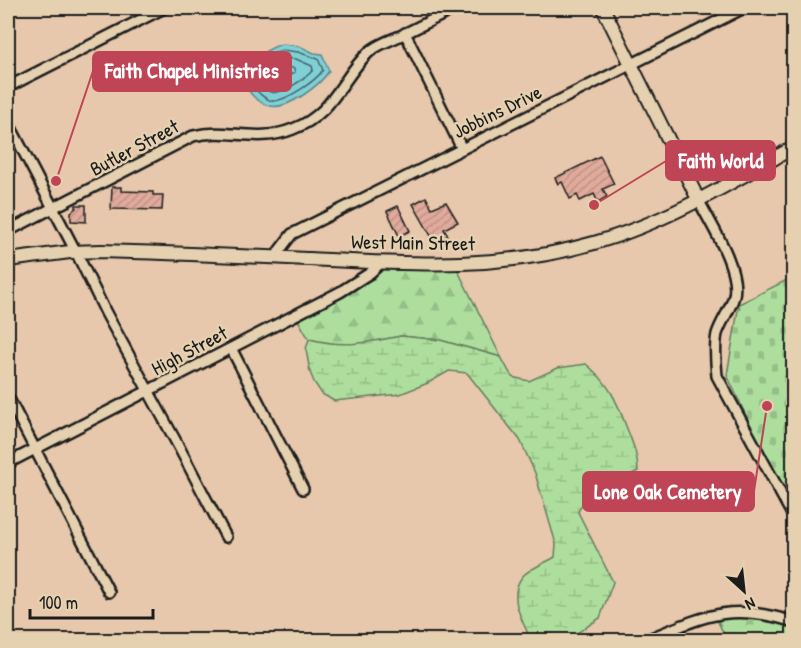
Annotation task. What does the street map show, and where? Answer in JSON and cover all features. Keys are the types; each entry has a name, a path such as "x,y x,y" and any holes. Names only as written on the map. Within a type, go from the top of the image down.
{"main road":[{"path":"603,8 699,201"},
{"name":"West Main Street","path":"8,260 101,250 474,264 546,255 606,239 650,223 699,201 794,147"}],"street":[{"path":"8,87 164,8"},
{"name":"Butler Street","path":"8,231 193,136 216,133 265,136 306,124 331,103 374,48 456,8"},
{"name":"Jobbins Drive","path":"277,258 279,250 292,234 744,8"},
{"path":"405,33 462,149"},
{"path":"8,122 106,313 226,537"},
{"path":"699,201 729,262 735,287 734,298 717,334 715,353 717,376 794,518"},
{"name":"High Street","path":"8,463 340,292 370,273 382,262"},
{"path":"231,348 303,489"},
{"path":"8,397 110,592"},
{"path":"646,640 685,624 722,613 753,612 794,622"}],"green space":[{"path":"376,267 457,269 501,357 440,340 401,336 360,344 335,345 309,339 294,313"},
{"path":"793,277 793,502 756,437 727,375 739,304"},
{"path":"401,336 440,340 501,357 512,377 529,381 558,368 586,364 601,378 611,392 632,443 638,471 585,498 578,512 613,582 600,618 570,640 531,640 521,617 516,601 518,585 528,572 555,557 556,544 535,473 520,440 467,373 449,371 428,383 400,394 334,401 322,394 314,382 306,349 309,339 345,344"},
{"path":"793,613 793,640 727,640 716,618"}],"water":[{"path":"282,44 299,46 322,54 329,71 319,83 303,95 286,104 270,106 254,97 249,91 246,71 261,54"}],"building":[{"path":"600,156 614,184 603,189 607,197 598,202 594,194 580,201 577,195 570,199 562,182 558,184 555,178"},
{"path":"112,187 121,187 121,191 153,192 153,195 163,195 162,210 111,209"},
{"path":"426,197 432,208 446,202 458,222 444,229 448,236 435,243 413,204"},
{"path":"76,205 86,205 86,222 71,221 71,212"},
{"path":"398,206 410,231 399,236 387,211"}],"place":[{"name":"Faith Chapel Ministries","path":"56,181"},
{"name":"Faith World","path":"594,205"},
{"name":"Lone Oak Cemetery","path":"767,406"}]}
